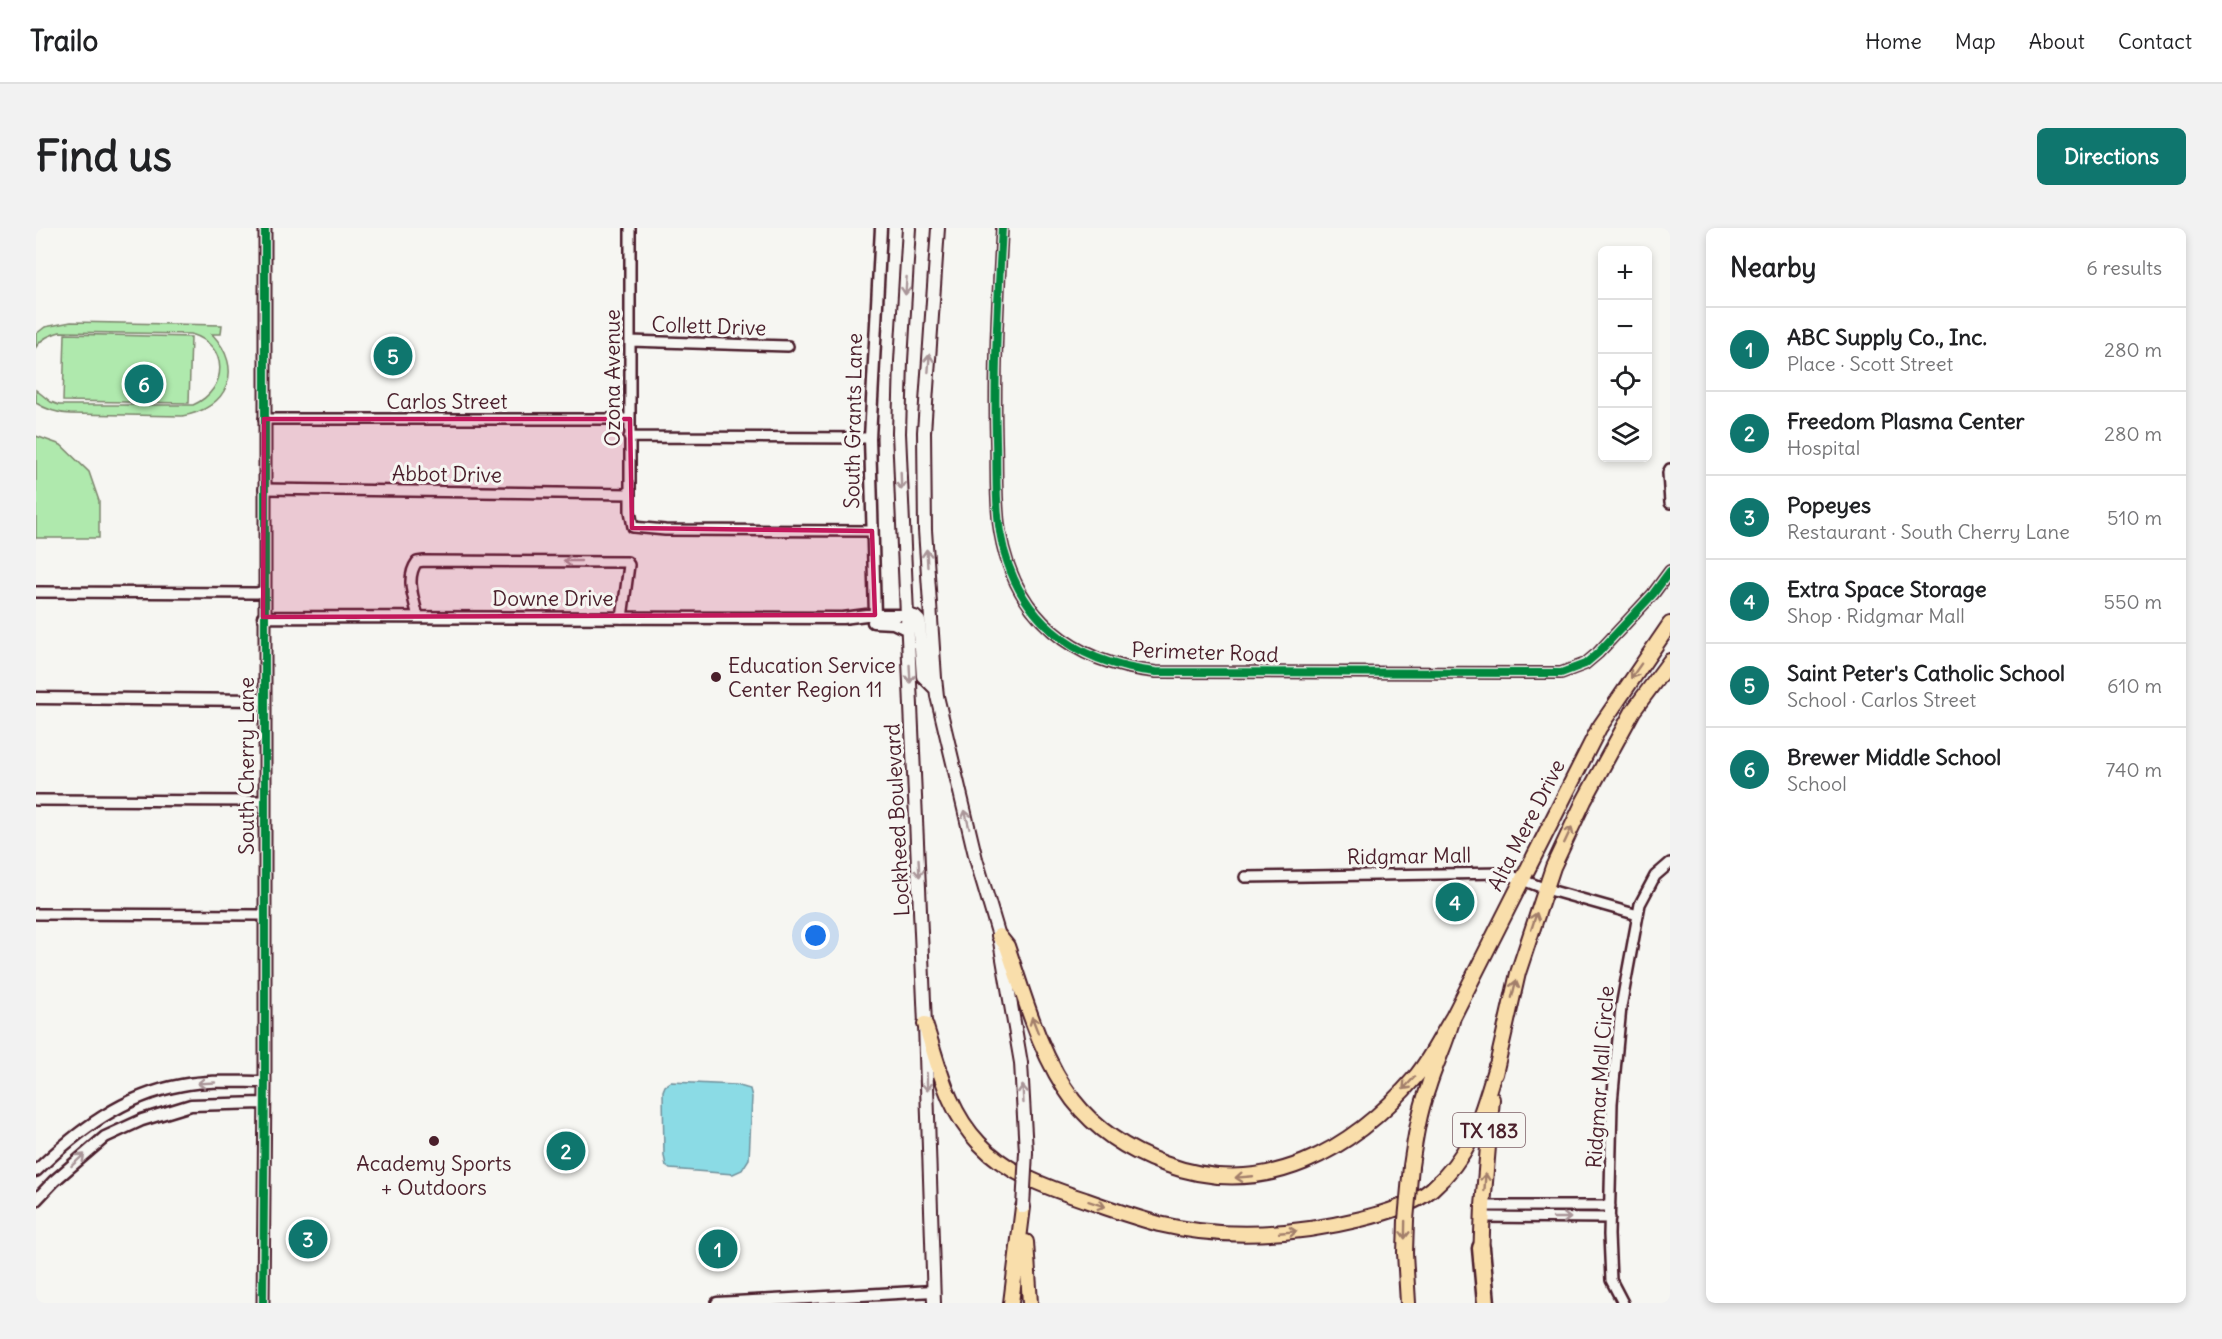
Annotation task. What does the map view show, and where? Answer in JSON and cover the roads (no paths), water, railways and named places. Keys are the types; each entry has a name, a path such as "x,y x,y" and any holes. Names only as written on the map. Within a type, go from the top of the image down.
{"highway":[{"path":"1481,1248 1486,1303"}],"main road":[{"name":"Lockheed Boulevard","path":"909,228 899,433 925,1024 934,1297"},
{"path":"938,228 924,432 925,530 936,689 976,859 999,936 1021,1063 1026,1152 1023,1207 1011,1303"},
{"path":"907,615 919,621 923,676 936,689"},
{"name":"Alta Mere Drive","path":"1407,1301 1406,1220 1416,1133 1423,1102 1448,1038 1453,1017 1599,728 1670,624"},
{"name":"Alta Mere Drive","path":"1482,1303 1483,1212 1496,1066 1518,973 1553,867 1584,801 1633,711 1670,661"},
{"path":"999,936 1006,946 1047,1055 1057,1075 1083,1112 1109,1136 1128,1148 1178,1169 1211,1177 1243,1177 1287,1169 1312,1160 1358,1132 1418,1073 1453,1017"},
{"path":"925,1024 957,1116 979,1143 1002,1164 1042,1185 1136,1217 1216,1233 1253,1235 1308,1230 1380,1214 1415,1200 1432,1190 1461,1158 1473,1138 1496,1066"},
{"path":"1023,1207 1030,1303"}],"street":[{"name":"South Cherry Lane","path":"263,1303 265,228"},
{"name":"Ozona Avenue","path":"630,228 629,437 630,511 633,527 665,530 872,531"},
{"name":"South Grants Lane","path":"875,615 870,438 881,228"},
{"name":"Perimeter Road","path":"1002,228 994,352 1000,531 1015,582 1026,601 1047,626 1078,650 1106,663 1156,672 1561,673 1584,664 1598,653 1653,594 1670,571"},
{"name":"Collett Drive","path":"630,341 788,346"},
{"name":"Carlos Street","path":"264,419 630,419"},
{"path":"629,437 870,438"},
{"path":"1670,469 1668,473 1670,503"},
{"name":"Abbot Drive","path":"264,489 630,494"},
{"path":"418,617 410,581 412,568 420,561 621,561 629,565 622,618"},
{"path":"36,592 257,593 263,591"},
{"name":"Downe Drive","path":"263,617 843,618 907,615"},
{"name":"Downe Drive","path":"843,618 894,623 908,630"},
{"path":"36,698 264,700"},
{"path":"36,800 264,801"},
{"name":"Ridgmar Mall Circle","path":"1623,1303 1611,1280 1610,1218 1612,1103 1621,1007 1638,915 1644,896 1655,876 1670,863"},
{"name":"Ridgmar Mall","path":"1245,877 1504,873 1546,889 1638,915"},
{"path":"36,914 264,915"},
{"path":"36,1171 106,1113 142,1097 196,1083 265,1082"},
{"path":"36,1200 54,1181 105,1137 142,1120 191,1105 265,1103"},
{"path":"1483,1212 1610,1206"},
{"path":"1483,1212 1610,1218"},
{"path":"717,1303 934,1297"}],"water":[{"path":"671,1082 736,1085 750,1089 752,1097 749,1159 742,1170 733,1174 670,1169 666,1166 663,1091 665,1086"}],"place":[{"name":"Saint Peter's Catholic School","path":"393,356"},
{"name":"Brewer Middle School","path":"144,384"},
{"name":"Education Service Center Region 11","path":"716,677"},
{"name":"Extra Space Storage","path":"1455,902"},
{"name":"Academy Sports + Outdoors","path":"434,1141"},
{"name":"Freedom Plasma Center","path":"566,1151"},
{"name":"Popeyes","path":"308,1239"},
{"name":"ABC Supply Co., Inc.","path":"718,1249"}]}
